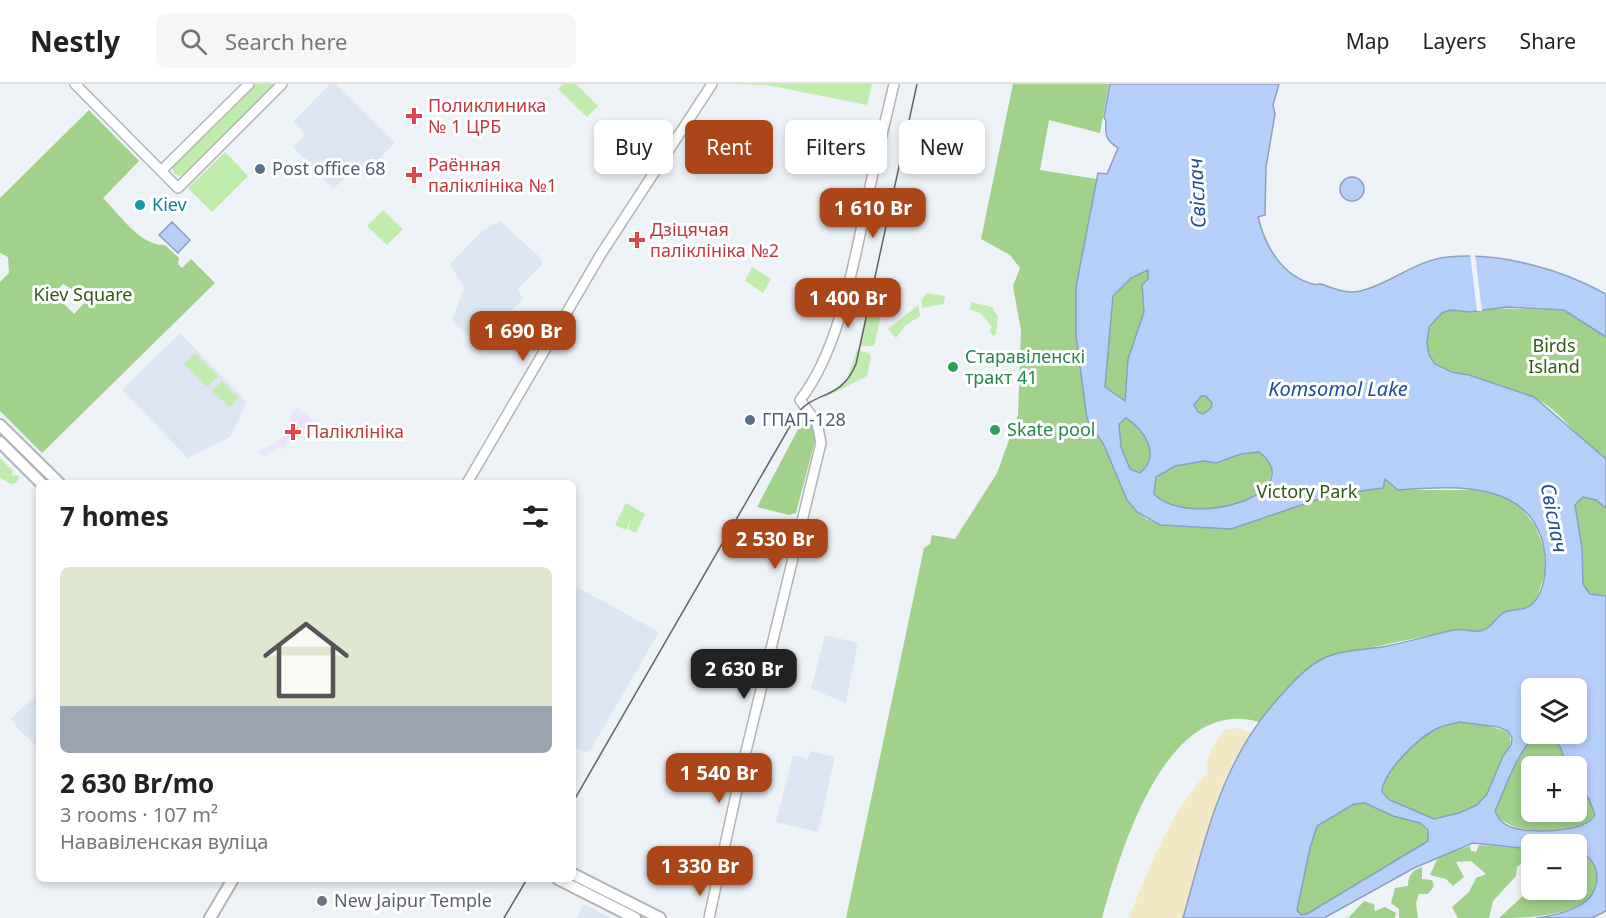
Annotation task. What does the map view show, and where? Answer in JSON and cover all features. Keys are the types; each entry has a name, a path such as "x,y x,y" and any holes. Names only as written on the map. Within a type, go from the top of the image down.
{"main road":[{"path":"75,84 178,188 282,84"},
{"path":"161,171 249,84"},
{"path":"469,480 601,254 712,84"},
{"path":"709,918 740,776 820,443 819,427 802,404 848,288 894,84"},
{"path":"0,424 56,480"},
{"path":"0,442 39,480"},
{"path":"576,880 635,918"},
{"path":"576,880 660,918"},
{"path":"210,918 231,882"}],"shaded area":[{"path":"330,84 335,84 395,143 362,176 354,170 333,189 293,147 305,134 293,122"},
{"path":"500,221 542,259 542,265 518,289 523,299 485,337 474,342 452,320 464,288 450,264 483,230"},
{"path":"180,333 247,402 230,437 188,458 122,390"},
{"name":"Паліклініка","path":"298,407 315,423 307,432 302,428 283,450 281,447 264,457 258,451 277,442 290,430 294,425 289,417"},
{"path":"577,587 659,632 590,751 584,752 576,748"},
{"path":"825,635 858,643 846,703 811,689"},
{"path":"36,695 36,746 16,727 17,725 11,719"},
{"path":"810,751 835,757 818,832 776,822 793,755 808,759"},
{"path":"583,904 593,909 610,918 577,918"}],"green space":[{"path":"255,84 276,84 186,173 180,176 174,174 172,167 174,163"},
{"path":"563,84 576,84 598,106 587,117 558,89"},
{"path":"732,84 872,84 867,105 766,85"},
{"path":"1013,84 1109,84 1100,133 1049,120 1040,170 1097,179 1076,287 1076,336 1087,419 1104,445 1133,508 1146,519 1160,525 1231,529 1331,495 1383,488 1385,479 1398,490 1479,490 1503,496 1518,504 1536,527 1544,550 1545,573 1537,599 1528,607 1500,615 1490,627 1480,631 1456,630 1330,656 1293,682 1259,722 1226,720 1197,732 1173,755 1152,785 1121,856 1102,918 846,918 924,548 930,544 932,535 955,539 997,473 1018,415 1021,331 1013,286 1020,268 1010,255 981,239"},
{"name":"Kiev Square","path":"89,110 139,161 103,198 139,235 156,244 165,245 179,258 178,264 182,268 191,259 215,283 42,453 0,411 0,282 9,273 8,257 0,253 0,198","holes":["63,284 88,299 74,314 54,294"]},
{"path":"225,152 248,176 212,212 188,188"},
{"path":"383,210 403,229 387,245 367,226"},
{"path":"752,267 771,279 763,293 745,281"},
{"path":"1148,270 1148,279 1142,285 1144,312 1128,359 1125,402 1105,387 1113,296 1131,278"},
{"path":"873,281 888,284 874,346 859,346"},
{"path":"927,293 945,296 944,304 922,308 922,299"},
{"path":"971,302 992,307 998,317 996,334 993,336 989,330 992,327 981,314 970,309"},
{"path":"918,305 920,316 906,325 896,338 888,329"},
{"name":"Birds Island","path":"1485,308 1564,310 1606,337 1606,459 1553,410 1533,397 1450,370 1434,362 1428,350 1427,336 1435,319 1449,311"},
{"path":"857,350 869,353 871,357 867,376 822,399 847,379"},
{"path":"195,353 218,376 207,387 184,364"},
{"path":"222,381 238,398 229,407 212,391"},
{"path":"1203,396 1209,399 1212,405 1209,411 1203,414 1197,411 1194,405 1197,399"},
{"path":"805,416 813,424 816,437 796,513 789,515 757,507"},
{"path":"1126,418 1139,429 1150,451 1146,466 1140,473 1130,469 1121,447 1119,424"},
{"path":"1260,452 1269,461 1270,480 1256,495 1246,501 1217,509 1198,509 1178,506 1154,495 1156,477 1175,466 1204,461 1216,463 1241,454"},
{"path":"0,458 13,471 12,476 19,477 17,482 11,484 0,478"},
{"path":"1583,497 1596,500 1606,508 1606,596 1590,594 1583,584 1582,548 1575,506"},
{"path":"626,503 645,514 636,533 628,529 632,517 626,530 615,525"},
{"path":"1459,722 1482,724 1508,732 1510,737 1508,748 1489,790 1478,804 1464,812 1434,819 1406,809 1382,792 1388,775 1411,748 1436,729"},
{"path":"1528,744 1558,744 1564,756 1521,756 1521,822 1587,822 1587,797 1595,815 1588,822 1576,827 1544,831 1528,830 1502,820 1495,811 1523,751"},
{"path":"1366,803 1393,816 1420,823 1428,830 1428,841 1307,914 1301,915 1297,910 1317,826 1354,804"},
{"path":"1479,845 1521,848 1521,864 1517,867 1516,876 1493,901 1489,918 1458,918 1452,907 1469,892 1476,878 1486,874 1471,861 1456,862 1464,877 1453,886 1446,879 1430,875 1438,857 1470,846 1471,851 1476,852"},
{"path":"1587,857 1596,871 1596,886 1587,899"},
{"path":"1422,867 1422,879 1432,880 1434,886 1428,894 1419,894 1416,903 1418,918 1399,918 1399,909 1391,903 1395,888 1408,886 1411,874"},
{"path":"1521,898 1521,900 1586,900 1562,912 1499,918"},
{"path":"1364,901 1374,904 1375,911 1385,907 1396,913 1395,918 1348,918"}],"sand":[{"path":"1239,728 1252,734 1234,760 1222,785 1183,918 1129,918 1170,826 1191,792 1204,776 1208,775 1207,764 1214,745 1225,730"}],"water":[{"name":"Komsomol Lake","path":"1110,84 1279,84 1273,105 1275,114 1266,167 1265,215 1258,217 1270,249 1292,274 1313,284 1354,292 1375,286 1436,259 1488,257 1550,270 1606,294 1606,337 1564,310 1506,307 1470,312 1450,310 1442,313 1429,327 1427,343 1429,355 1435,364 1452,372 1469,375 1534,397 1606,459 1606,508 1596,500 1583,497 1575,505 1582,548 1583,584 1590,594 1606,596 1606,911 1592,918 1536,918 1581,905 1595,888 1596,873 1587,857 1587,834 1521,834 1521,848 1473,843 1414,868 1324,918 1183,918 1209,827 1230,771 1262,718 1297,678 1318,661 1339,653 1395,644 1453,630 1484,630 1505,612 1524,609 1534,602 1543,586 1545,555 1538,530 1526,512 1509,500 1489,492 1467,489 1398,490 1385,479 1383,488 1331,495 1231,529 1160,525 1137,512 1127,500 1104,445 1087,419 1076,336 1076,287 1098,173 1107,174 1118,148 1107,137 1104,117","holes":["1148,270 1148,279 1142,285 1144,312 1128,359 1125,401 1105,387 1113,296 1131,278","1201,396 1206,396 1212,403 1211,408 1203,414 1198,412 1194,405","1126,418 1139,429 1148,444 1149,459 1140,473 1130,469 1121,447 1119,424","1259,452 1271,467 1270,481 1259,493 1240,502 1217,508 1193,509 1171,504 1154,494 1156,477 1175,466 1204,461 1216,463 1241,454","1521,678 1587,678 1587,744 1558,744 1564,756 1587,756 1587,797 1595,815 1589,821 1569,829 1531,831 1503,823 1495,811 1512,770 1528,744 1521,744","1459,722 1498,727 1508,731 1512,738 1511,745 1503,756 1487,794 1477,805 1459,813 1434,819 1390,800 1382,792 1384,784 1403,756 1429,733","1365,803 1393,816 1420,823 1428,830 1428,841 1307,914 1301,915 1297,910 1317,826 1354,804"]},
{"path":"1352,177 1361,180 1364,189 1361,198 1352,201 1343,198 1340,189 1343,180"},
{"path":"172,222 190,240 178,253 159,235"}],"pier":[{"path":"1470,254 1475,254 1482,311 1477,311"}],"tram line":[{"path":"576,797 797,414 804,406 843,384 856,364 917,84"},
{"path":"504,918 525,882"}],"place":[{"name":"Поликлиника № 1 ЦРБ","path":"414,116"},
{"name":"Post office 68","path":"260,169"},
{"name":"Раённая паліклініка №1","path":"414,175"},
{"name":"Kiev","path":"140,205"},
{"name":"Дзіцячая паліклініка №2","path":"637,240"},
{"name":"Старавіленскі тракт 41","path":"953,367"},
{"name":"ГПАП-128","path":"750,420"},
{"name":"Skate pool","path":"995,430"},
{"name":"Паліклініка","path":"293,432"},
{"name":"New Jaipur Temple","path":"322,901"}],"water label":[{"name":"Свіслач","path":"1197,193"},
{"name":"Свіслач","path":"1554,518"}],"park label":[{"name":"Victory Park","path":"1307,492"}]}
